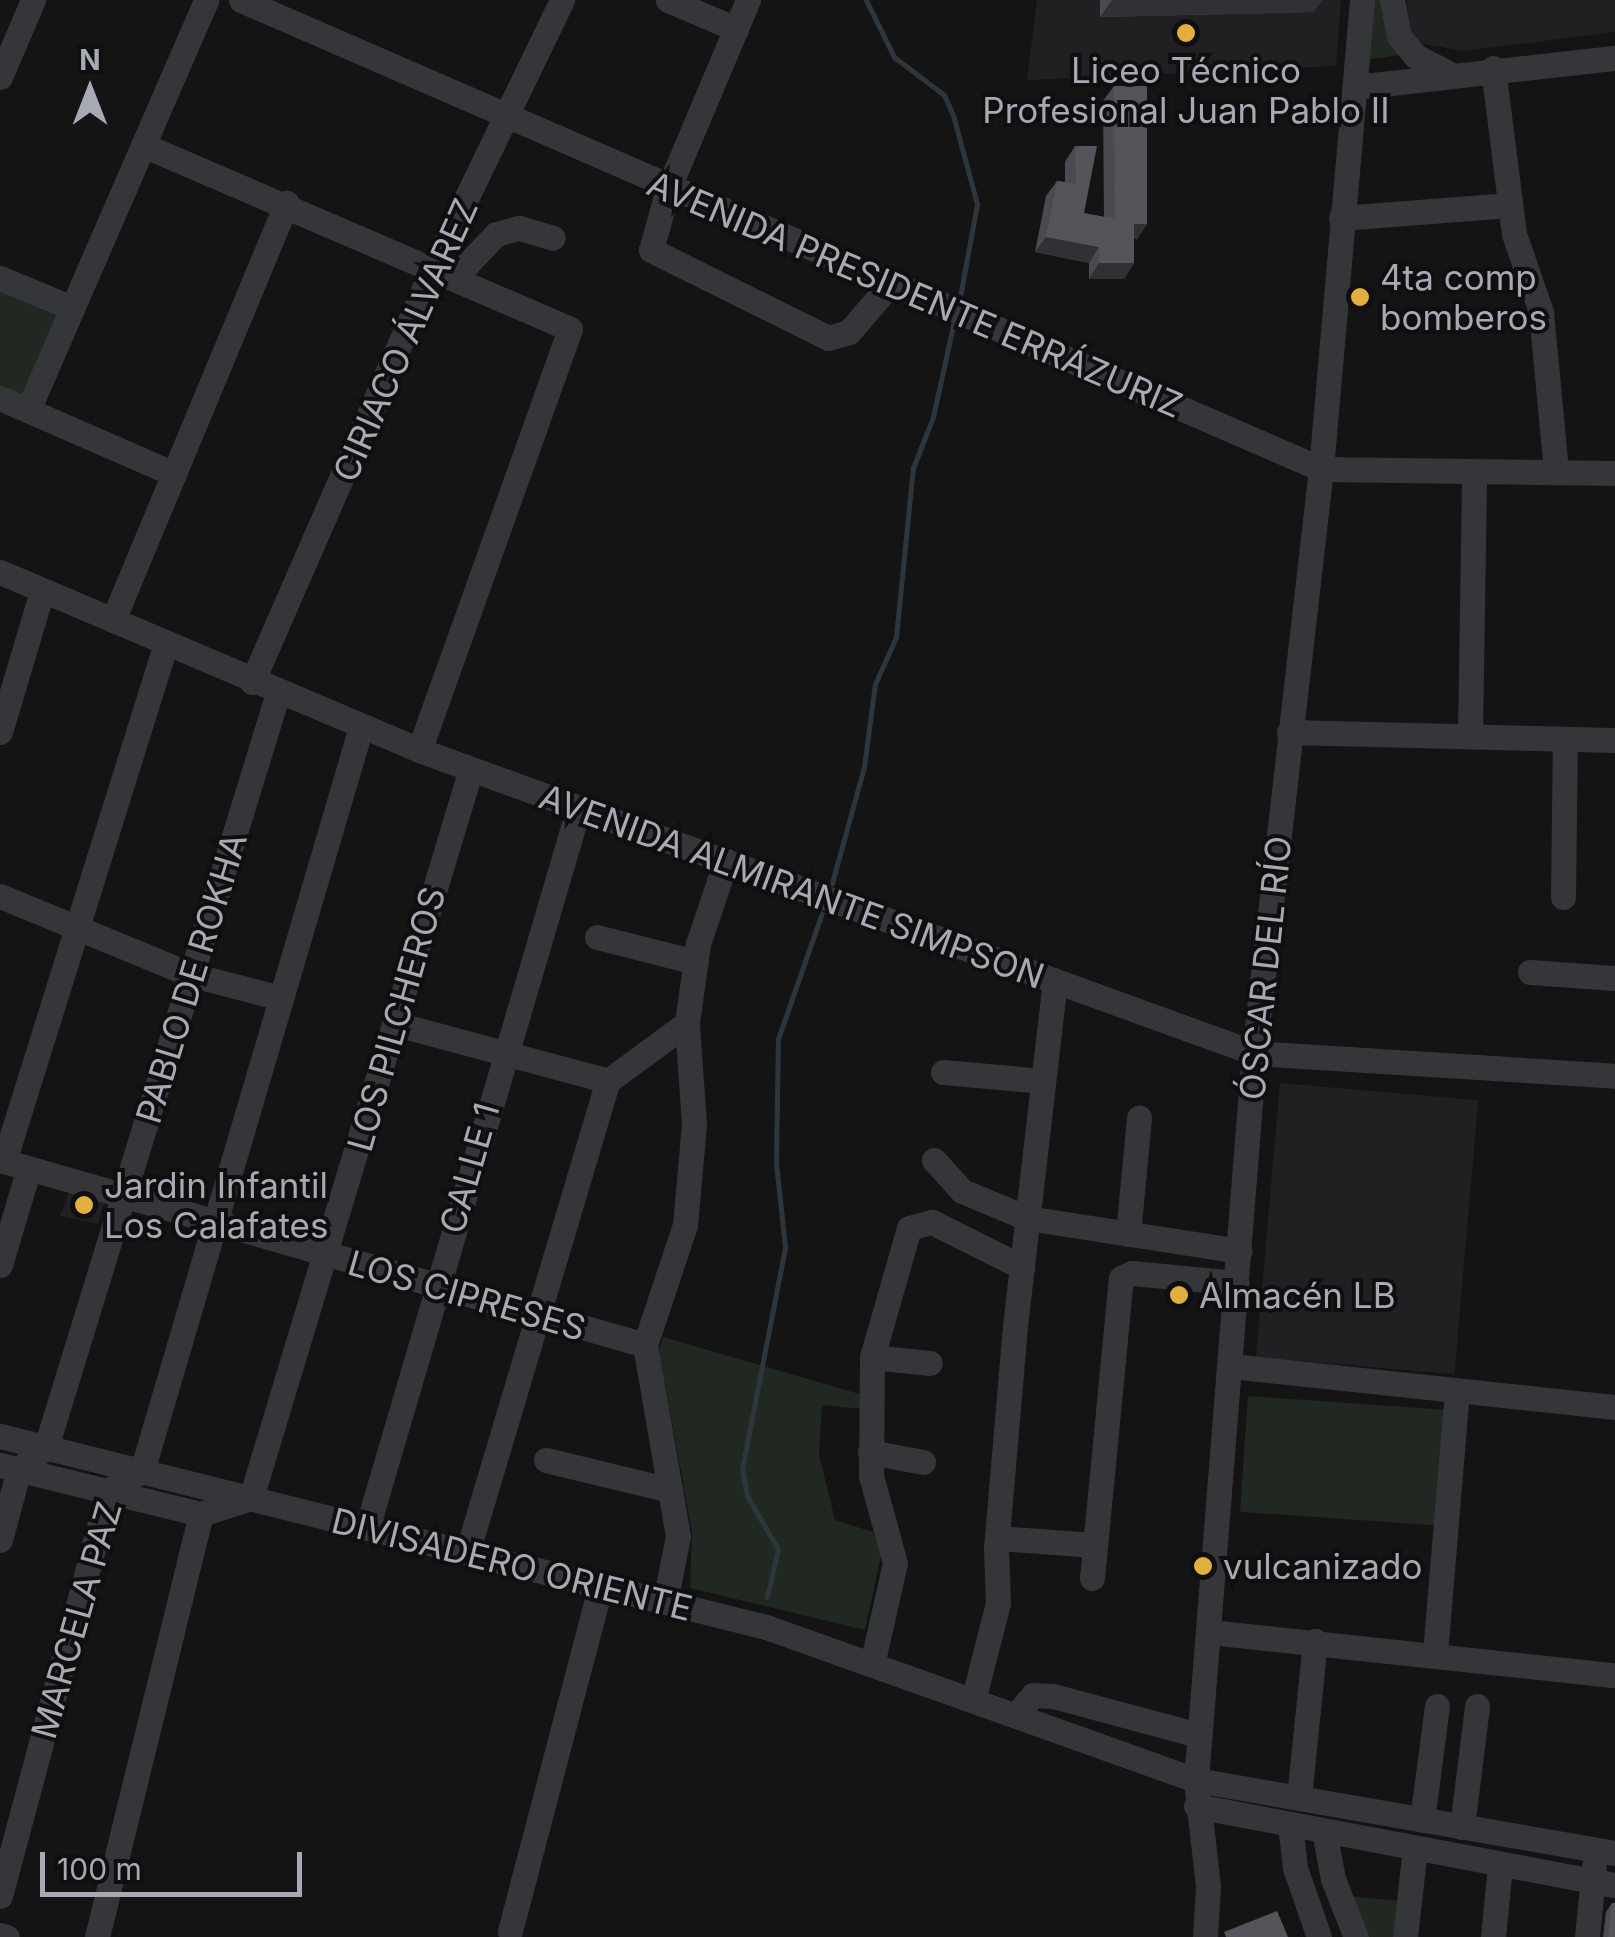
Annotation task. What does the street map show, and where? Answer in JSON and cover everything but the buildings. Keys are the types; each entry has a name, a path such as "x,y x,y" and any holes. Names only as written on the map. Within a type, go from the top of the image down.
{"street":[{"path":"0,77 34,0"},
{"path":"28,410 206,0"},
{"name":"AVENIDA PRESIDENTE ERRÁZURIZ","path":"241,0 668,189 1321,469 1615,472"},
{"name":"CIRIACO ÁLVAREZ","path":"252,682 445,272 562,0"},
{"path":"668,0 736,29"},
{"path":"748,0 668,189 652,240 661,260 828,338 849,332 892,283"},
{"name":"ÓSCAR DEL RÍO","path":"1205,1937 1208,1886 1196,1793 1254,1053 1321,469 1362,0"},
{"path":"1392,0 1399,36 1415,56 1448,72"},
{"path":"1356,87 1448,72 1615,58"},
{"path":"1493,68 1510,205 1521,258 1538,292 1556,472"},
{"path":"143,145 287,203 570,329 419,750"},
{"path":"113,620 287,203"},
{"path":"1341,218 1510,205"},
{"path":"445,272 496,234 519,228 553,238"},
{"path":"0,278 72,308"},
{"path":"0,398 174,474"},
{"path":"1470,736 1474,471"},
{"name":"AVENIDA ALMIRANTE SIMPSON","path":"0,572 419,750 1254,1053 1615,1076"},
{"path":"0,732 42,591"},
{"path":"1,1256 11,1163 76,932 166,643"},
{"name":"PABLO DE ROKHA","path":"46,1447 278,692"},
{"name":"MARCELA PAZ","path":"0,1896 109,1490 142,1471 361,727"},
{"path":"1290,732 1615,740"},
{"path":"1563,896 1565,739"},
{"name":"LOS PILCHEROS","path":"251,1498 471,769"},
{"name":"CALLE 1","path":"367,1528 502,1052 578,810"},
{"path":"664,1602 678,1536 645,1346 685,1225 694,1124 687,1023 696,962 726,861"},
{"path":"0,896 76,932 192,975 281,998"},
{"path":"597,936 696,962"},
{"path":"1530,972 1615,978"},
{"path":"974,1696 998,1603 997,1538 1027,1218 1055,980"},
{"path":"468,1553 608,1081 687,1023"},
{"path":"396,1024 608,1081"},
{"path":"943,1072 1043,1081"},
{"path":"1128,1234 1139,1118"},
{"path":"934,1160 962,1191 1027,1218 1240,1252"},
{"name":"LOS CIPRESES","path":"11,1163 645,1346"},
{"path":"873,1660 895,1563 870,1452 872,1357 909,1228 932,1222 1022,1267"},
{"path":"1092,1578 1121,1278 1132,1273 1237,1283"},
{"path":"872,1357 930,1363"},
{"path":"1231,1366 1615,1407"},
{"path":"1435,1653 1457,1391"},
{"name":"DIVISADERO ORIENTE","path":"0,1436 601,1584 873,1660 974,1696 1196,1793"},
{"path":"9,1467 46,1447"},
{"path":"870,1452 923,1462"},
{"path":"546,1460 670,1490"},
{"path":"9,1467 200,1514 251,1498"},
{"path":"0,1540 9,1467"},
{"path":"97,1937 200,1514"},
{"path":"997,1538 1095,1544"},
{"path":"510,1931 601,1584"},
{"path":"1210,1632 1615,1675"},
{"path":"1299,1798 1315,1641"},
{"path":"1017,1714 1034,1696 1053,1696 1200,1735"},
{"path":"1422,1820 1438,1706"},
{"path":"1462,1827 1476,1706"},
{"path":"1196,1793 1299,1798 1605,1852 1604,1884 1587,1937"},
{"path":"1196,1793 1290,1824 1604,1884"},
{"path":"1290,1824 1317,1935"},
{"path":"1324,1831 1332,1879 1356,1937"},
{"path":"1405,1937 1415,1848"},
{"path":"1493,1937 1500,1865"}],"shaded area":[{"name":"Liceo Técnico Profesional Juan Pablo II","path":"1037,0 1341,0 1336,66 1027,80"},
{"path":"1370,0 1385,0 1400,55 1366,60"},
{"path":"1407,0 1615,0 1615,32 1463,51 1420,43 1409,33"},
{"path":"0,291 64,319 27,402 0,390"},
{"path":"1280,1083 1478,1100 1454,1374 1256,1357"},
{"name":"Jardin Infantil Los Calafates","path":"71,1186 107,1194 98,1224 60,1216"},
{"path":"663,1337 863,1395 864,1409 822,1405 819,1455 835,1520 873,1532 881,1555 865,1630 690,1588 692,1532 659,1351"},
{"path":"1248,1396 1452,1410 1443,1526 1240,1512"},
{"path":"1347,1896 1401,1901 1397,1937 1364,1937"}],"waterway":[{"path":"866,0 894,57 944,95 953,115 977,204 960,297"},
{"path":"832,883 864,767 875,684 896,637 913,468 933,417 953,325"},
{"path":"767,1597 778,1549 747,1496 742,1469 785,1247 776,1163 778,1039 822,913"}],"place":[{"name":"Liceo Técnico Profesional Juan Pablo II","path":"1186,33"},
{"name":"4ta comp bomberos","path":"1360,297"},
{"name":"Jardin Infantil Los Calafates","path":"84,1205"},
{"name":"Almacén LB","path":"1179,1295"},
{"name":"vulcanizado","path":"1203,1566"}]}
